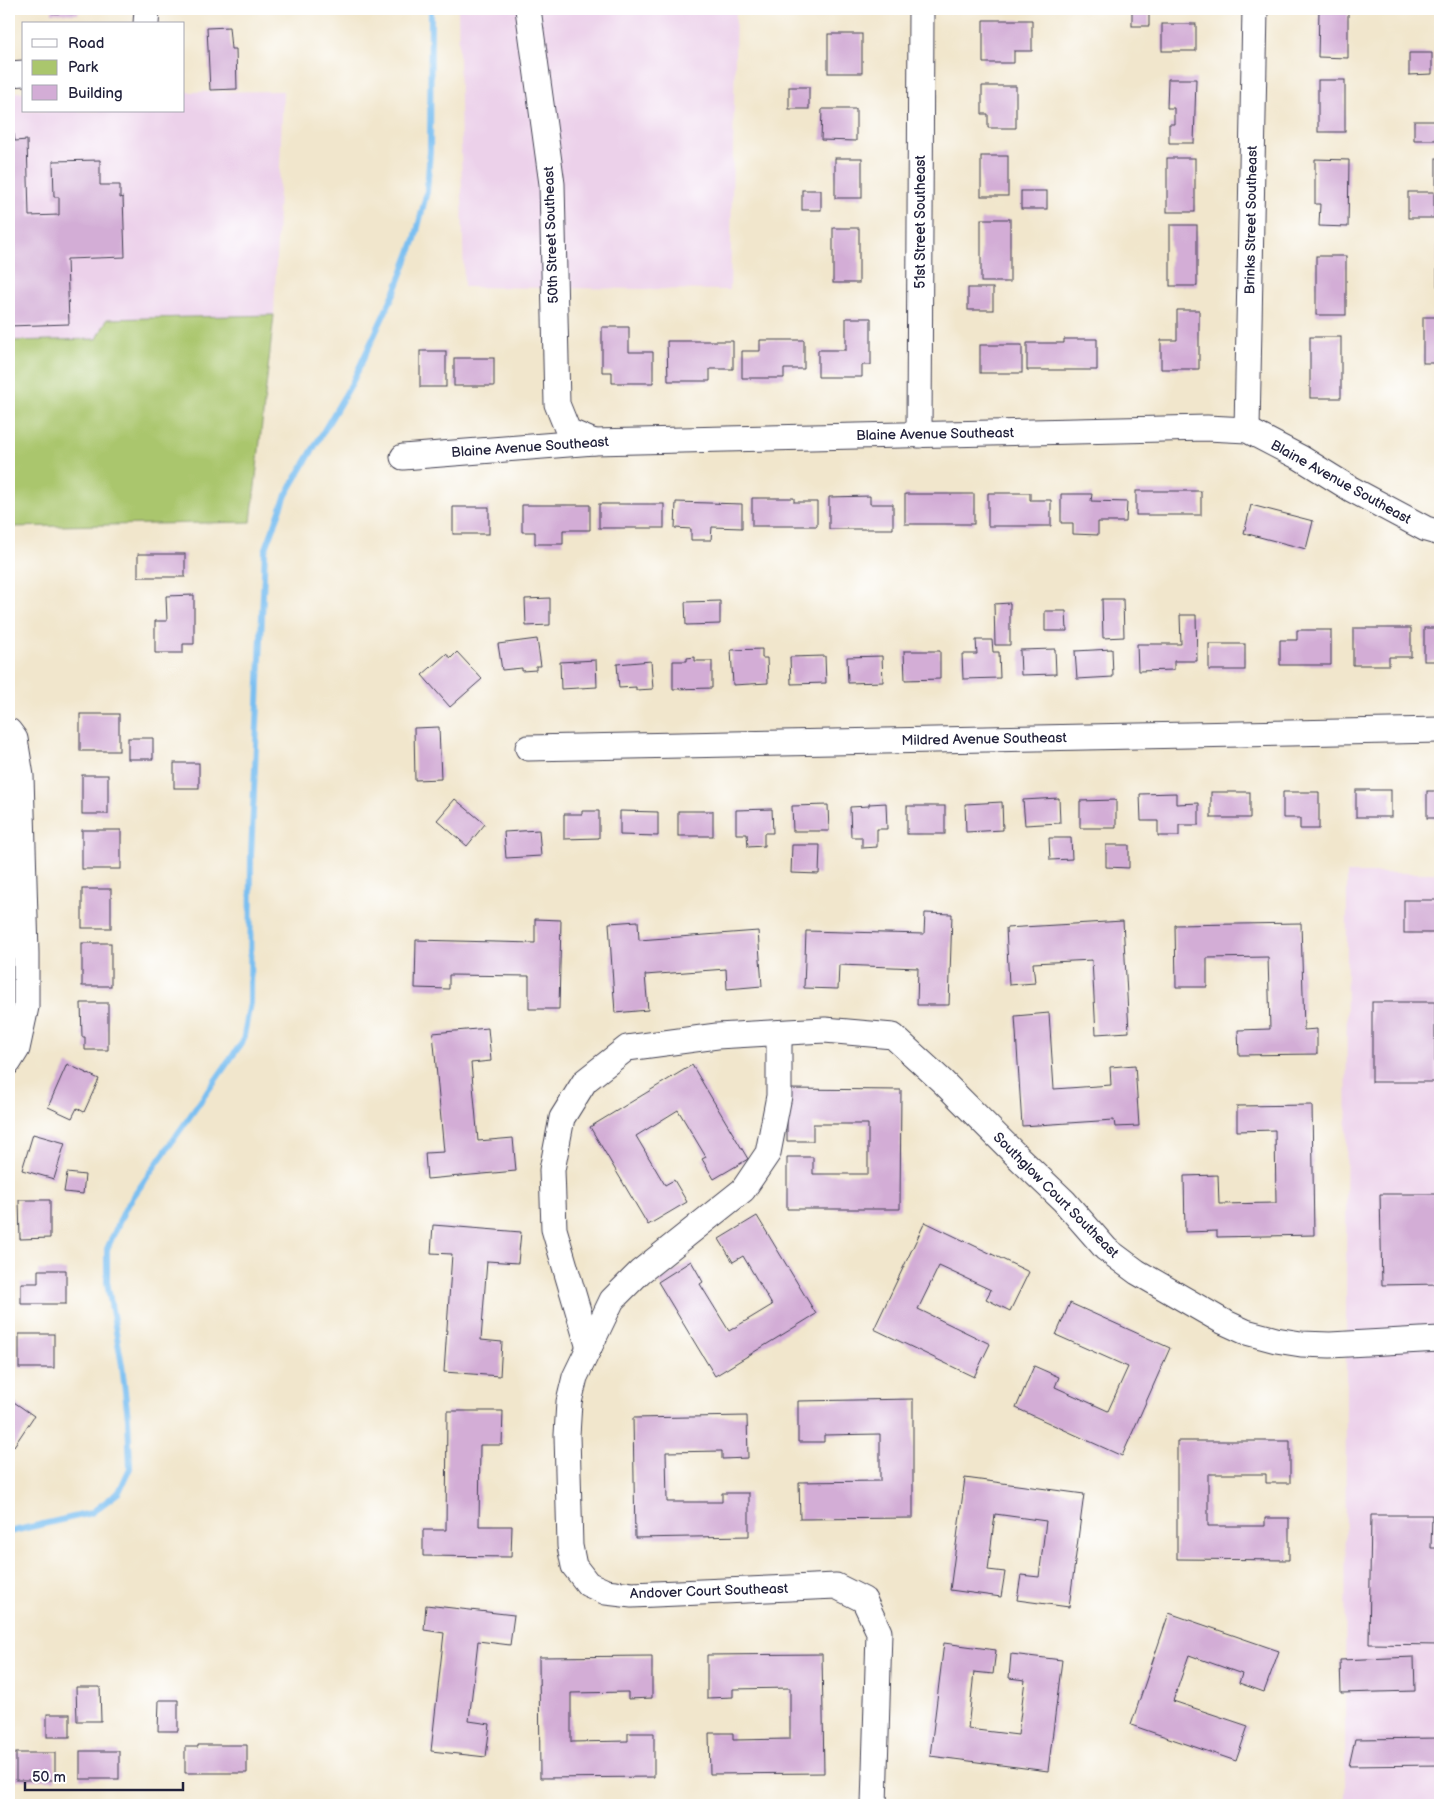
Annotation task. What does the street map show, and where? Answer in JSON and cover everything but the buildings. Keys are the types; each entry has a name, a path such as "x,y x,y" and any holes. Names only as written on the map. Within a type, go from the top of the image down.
{"street":[{"path":"146,22 147,9"},
{"name":"50th Street Southeast","path":"528,9 552,184 557,404 568,431 594,442"},
{"name":"51st Street Southeast","path":"919,434 921,9"},
{"name":"Brinks Street Southeast","path":"1248,430 1255,9"},
{"path":"9,74 22,73"},
{"name":"Blaine Avenue Southeast","path":"403,457 594,442 1207,428 1248,430 1301,458 1351,489 1426,529 1440,533"},
{"name":"Mildred Avenue Southeast","path":"528,748 1440,730"},
{"path":"9,731 15,739 21,776 26,953 26,1007 17,1050 9,1062"},
{"name":"Southglow Court Southeast","path":"589,1348 554,1229 552,1170 562,1118 585,1081 627,1048 717,1036 825,1030 892,1036 943,1082 1020,1160 1064,1201 1106,1250 1137,1272 1222,1321 1246,1332 1301,1344 1330,1345 1440,1339"},
{"path":"589,1348 612,1300 640,1272 743,1190 768,1153 778,1096 778,1032"},
{"name":"Andover Court Southeast","path":"589,1348 575,1377 569,1402 567,1435 570,1546 574,1566 588,1584 606,1592 632,1595 836,1586 864,1600 879,1632 874,1805"}],"shaded area":[{"path":"458,9 736,9 730,290 464,287"},
{"path":"283,91 274,315 251,522 9,527 9,92 22,92 22,112 185,112 185,92"},
{"path":"1347,873 1440,873 1440,1805 1345,1805"}],"green space":[{"path":"274,315 251,522 9,527 9,341 97,339 107,319"}],"waterway":[{"path":"9,1532 91,1513 119,1492 130,1468 128,1418 122,1365 107,1282 107,1249 126,1207 243,1041 250,1003 251,855 265,551 286,495 352,383 396,289 415,239 427,191 430,151 431,9"}]}
